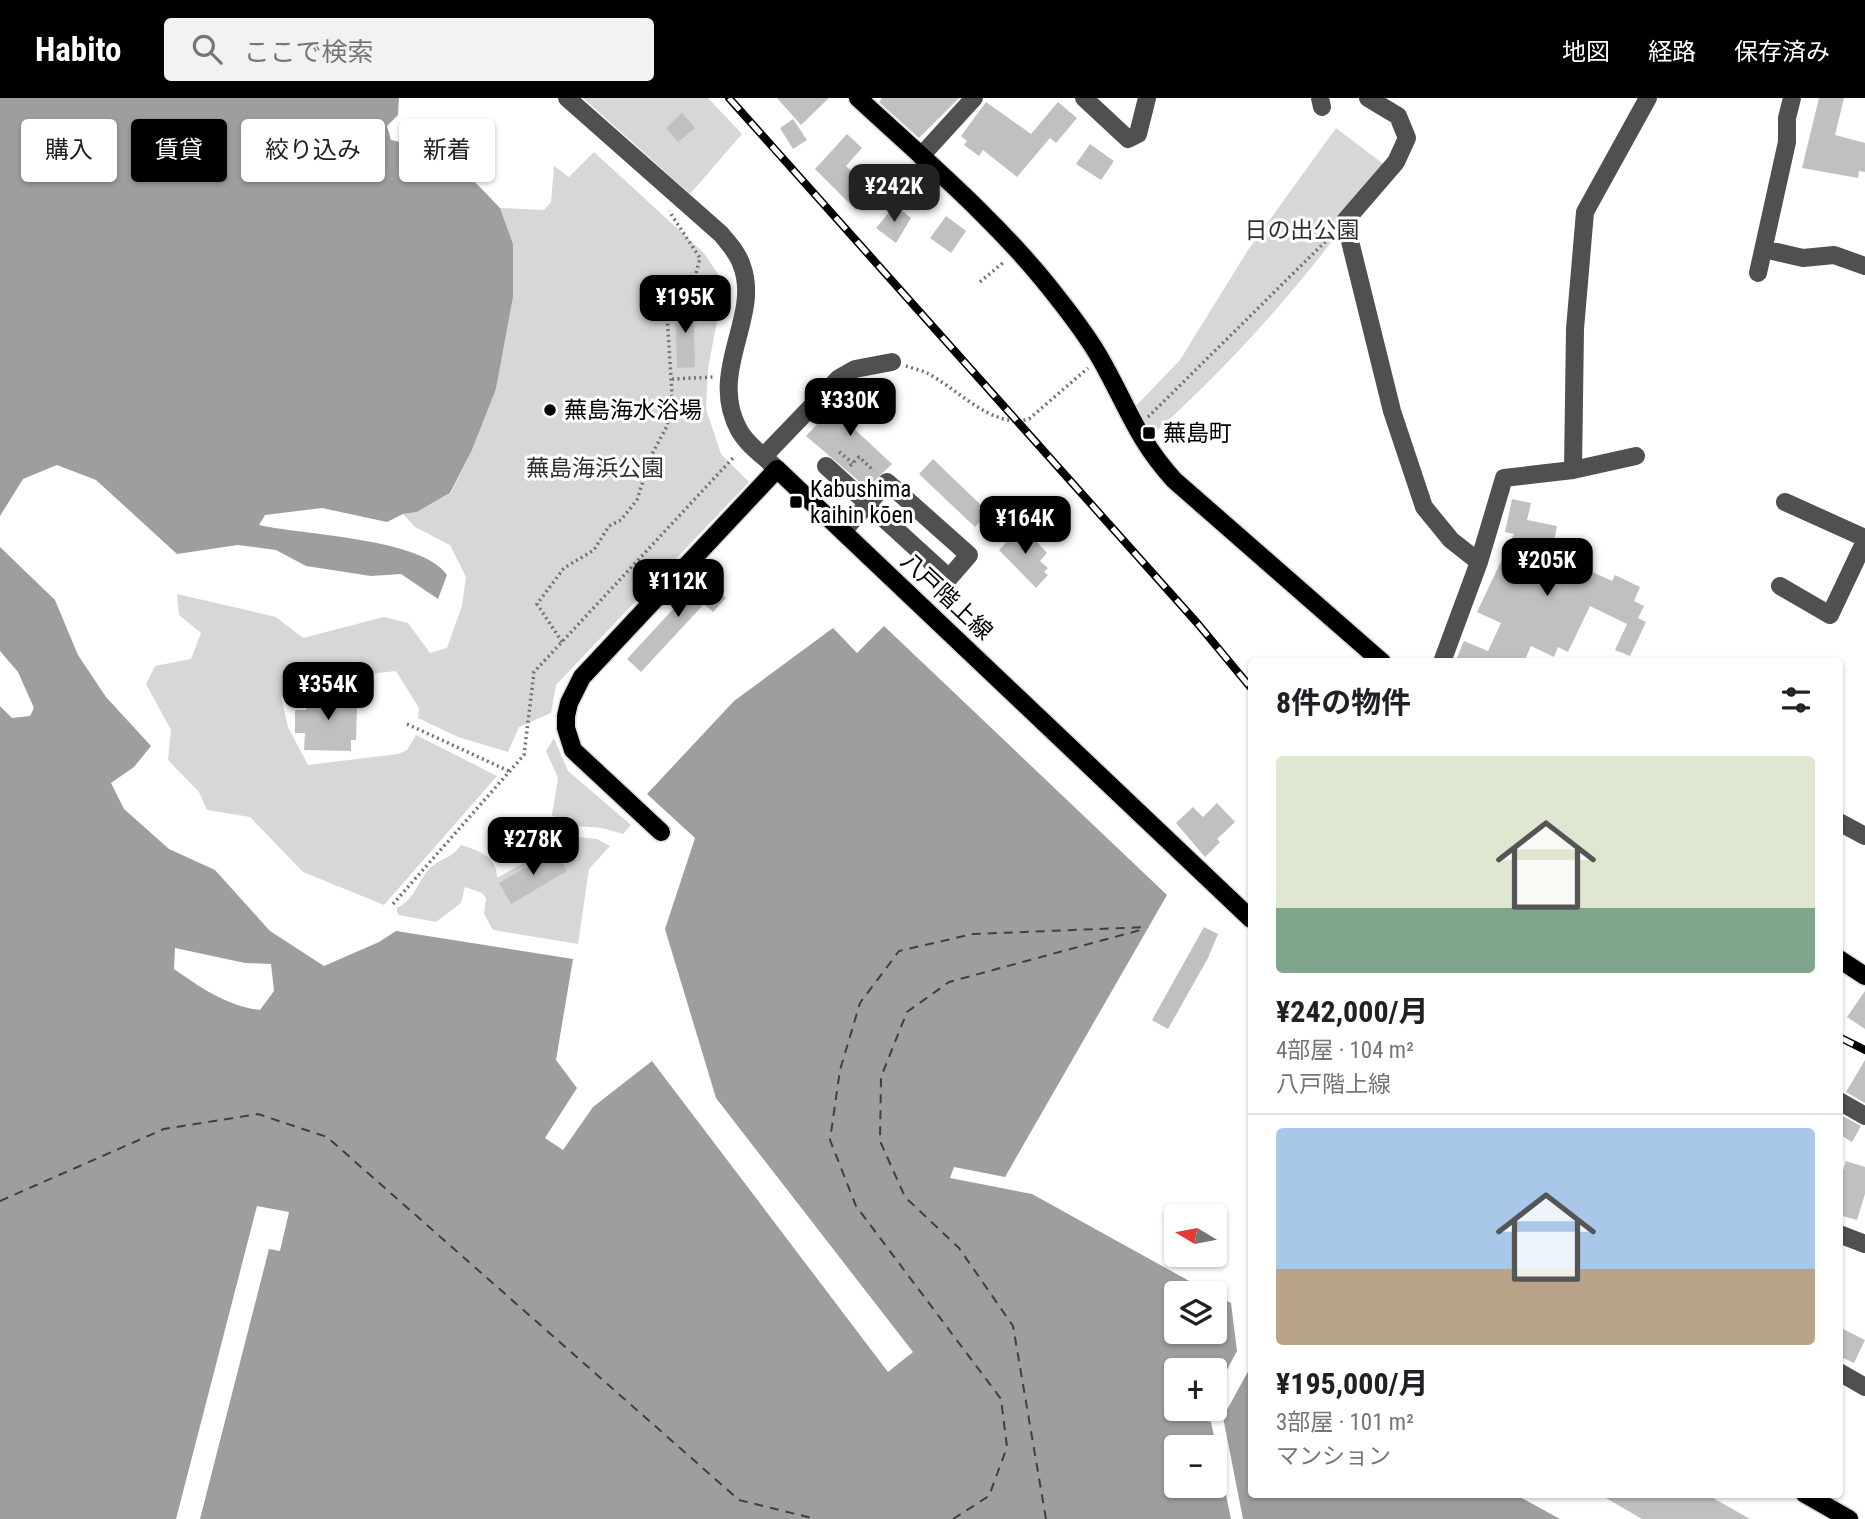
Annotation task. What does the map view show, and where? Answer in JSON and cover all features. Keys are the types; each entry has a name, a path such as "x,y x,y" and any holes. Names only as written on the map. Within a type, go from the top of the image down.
{"main road":[{"path":"858,98 1017,250 1057,296 1100,356 1135,430 1174,480 1377,658"},
{"name":"八戸階上線","path":"770,463 1248,916"},
{"path":"661,832 573,750 566,729 569,703 582,677 770,463"},
{"path":"1843,962 1865,976"},
{"path":"1812,1498 1849,1519"}],"street":[{"path":"567,98 721,234 736,252 743,268 746,287 730,373 730,405 741,433 770,463 839,378 855,369 892,362"},
{"path":"921,156 974,98"},
{"path":"1084,98 1128,139 1138,134 1147,98"},
{"path":"1368,98 1398,116 1407,138 1396,162 1345,221 1392,411 1424,507 1451,540 1479,562"},
{"path":"1573,470 1575,329 1585,212 1648,98"},
{"path":"1758,273 1787,142 1787,118 1792,98"},
{"path":"1764,249 1803,258 1833,255 1865,265"},
{"path":"1443,658 1479,562 1504,478 1573,470 1636,456"},
{"path":"832,472 868,504 949,578 969,555 887,482 868,504 843,531"},
{"path":"1780,586 1830,615 1865,539 1785,502"},
{"path":"1843,824 1865,836"},
{"path":"1843,1103 1865,1116"},
{"path":"1843,1236 1865,1244"},
{"path":"1843,1374 1865,1387"}],"path":[{"path":"562,642 537,604 549,592 564,568 594,550 609,526 621,520 632,509 643,485 651,456 667,426 672,395 666,297 674,297 693,285 700,258 668,213 671,205"},
{"path":"1135,430 1320,249 1345,221"},
{"path":"981,282 1017,250"},
{"path":"892,362 927,373 993,414 1018,422 1029,419 1100,356"},
{"path":"671,379 715,377"},
{"path":"839,452 853,463"},
{"path":"832,472 853,463 859,457 887,482"},
{"path":"393,904 524,755 534,672 733,458"},
{"path":"407,724 511,772"}],"green space":[{"path":"583,98 708,98 742,134 690,194"},
{"name":"日の出公園","path":"1336,128 1386,166 1334,239 1277,308 1216,374 1151,436 1133,409 1180,360 1248,250"},
{"name":"蕪島海浜公園","path":"594,152 704,253 718,274 722,294 708,369 706,409 721,454 749,482 556,685 551,713 519,727 508,752 458,737 418,718 419,708 396,671 300,682 281,697 288,727 308,765 398,754 407,750 416,735 497,776 384,905 303,872 250,817 207,810 199,792 168,760 171,730 146,684 155,666 191,659 201,633 179,615 177,594 276,617 303,638 384,617 408,623 430,653 447,648 462,606 466,577 450,545 415,527 403,514 417,512 451,493 472,450 496,389 513,297 513,245 500,208 544,210 551,202 554,166 569,177"},
{"path":"554,738 568,771 631,825 623,834 601,828 568,825 552,815 558,778 546,751"},
{"path":"552,834 597,839 610,846 589,869 578,944 493,930 484,914 486,898 482,893 465,887 461,903 436,922 399,915 397,912 397,908 412,895 429,869 454,853 461,845 480,852 491,860 497,878 538,855 548,844 539,841 540,837"}],"shaded area":[{"path":"0,98 399,98 398,115 387,126 391,140 399,142 399,182 474,182 500,208 513,244 513,297 496,389 472,450 450,493 417,512 403,514 387,522 322,508 265,515 259,525 360,540 414,553 434,563 447,575 438,599 401,574 371,576 306,566 276,550 238,545 177,554 96,480 57,465 23,479 0,516"},
{"path":"0,547 55,600 78,655 106,697 151,746 134,767 111,783 124,809 169,849 215,870 270,931 324,966 379,942 396,931 573,959 556,1060 577,1088 545,1138 563,1150 593,1107 652,1061 888,1372 913,1352 716,1098 665,929 695,838 647,794 734,701 833,628 857,653 884,626 1167,895 1005,1177 954,1167 950,1178 1032,1194 1189,1281 1164,1281 1164,1344 1227,1344 1227,1301 1231,1303 1237,1351 1227,1370 1227,1358 1164,1358 1164,1421 1208,1421 1214,1435 1164,1435 1164,1498 1227,1498 1231,1519 0,1519 0,706 12,718 30,716 34,708 18,672 0,651","holes":["175,948 245,963 271,964 274,991 260,1010 225,1000 174,969"]},
{"path":"1248,1371 1248,1498 1522,1498 1560,1519 1243,1519 1224,1421 1227,1421 1227,1410"}],"pier":[{"path":"257,1206 289,1212 280,1251 269,1249 200,1519 176,1519"}],"building":[{"path":"777,98 829,98 801,125"},
{"path":"882,98 959,98 919,138 879,102"},
{"path":"1819,98 1844,98 1835,135 1865,143 1865,172 1859,171 1858,178 1802,168"},
{"path":"986,102 1031,134 1058,102 1077,118 1056,143 1050,138 1017,177 983,150 979,156 964,145 967,141 961,136"},
{"path":"682,113 695,128 678,142 666,128"},
{"path":"793,119 807,140 793,149 780,128"},
{"path":"847,134 862,148 846,166 874,191 856,210 815,169"},
{"path":"1090,144 1114,161 1101,180 1076,164"},
{"path":"895,205 911,218 896,243 876,228"},
{"path":"946,216 966,231 951,253 930,238"},
{"path":"693,302 695,367 677,368 675,303"},
{"path":"866,380 878,395 848,423 892,464 867,488 806,436 832,408 834,410"},
{"path":"933,459 983,507 981,509 987,515 975,527 919,474"},
{"path":"1512,499 1531,503 1527,520 1557,526 1551,556 1612,581 1615,575 1640,587 1634,601 1644,606 1638,618 1646,622 1630,656 1615,650 1627,624 1590,606 1568,652 1558,647 1554,657 1531,646 1526,658 1457,658 1464,641 1488,651 1501,623 1477,612 1514,534 1505,532"},
{"path":"1012,528 1022,537 1024,534 1030,541 1033,538 1047,553 1040,561 1048,568 1044,572 1048,575 1036,588 999,550 1006,543 1002,538"},
{"path":"705,570 717,581 713,585 726,598 713,612 704,604 641,672 627,659 687,594 684,592"},
{"path":"306,692 353,694 353,705 357,705 356,740 351,740 351,751 304,750 305,733 295,733 295,710 306,710"},
{"path":"1217,803 1235,822 1217,839 1220,842 1205,857 1176,823 1193,807 1203,817"},
{"path":"555,850 567,871 511,904 499,883"},
{"path":"1204,927 1218,934 1208,958 1168,1029 1152,1020"},
{"path":"1865,991 1865,1029 1847,1017"},
{"path":"1865,1060 1865,1103 1846,1092"},
{"path":"1843,1116 1861,1126 1852,1142 1843,1136"},
{"path":"1846,1161 1865,1167 1865,1194 1857,1220 1843,1216 1843,1171"},
{"path":"1843,1329 1865,1340 1854,1363 1843,1358"},
{"path":"1606,1498 1713,1498 1750,1519 1642,1519"}],"ferry route":[{"path":"953,1519 989,1496 1007,1447 1001,1399 856,1206 830,1140 840,1070 860,1003 899,951 973,934 1148,927"},
{"path":"1046,1519 1013,1326 959,1248 905,1197 880,1141 881,1077 907,1012 949,982 1144,929"},
{"path":"0,1201 164,1129 258,1114 327,1137 739,1500 816,1519"}],"railway":[{"path":"729,98 1198,624 1248,684"},
{"path":"1843,1039 1865,1050"}],"place":[{"name":"蕪島海水浴場","path":"550,410"},
{"name":"蕪島町","path":"1149,433"},
{"name":"Kabushima kaihin kōen","path":"796,502"}]}
